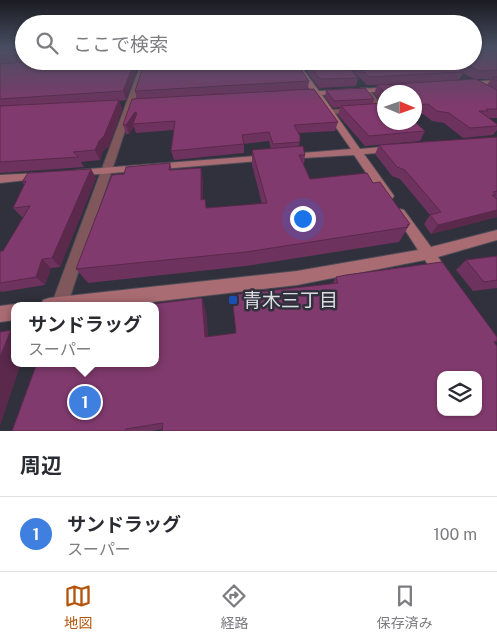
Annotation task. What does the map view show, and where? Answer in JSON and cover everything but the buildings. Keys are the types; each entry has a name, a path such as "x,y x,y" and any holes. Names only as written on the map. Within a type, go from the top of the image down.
{"street":[{"path":"57,302 107,170 141,70"},
{"path":"300,70 450,286"},
{"path":"459,76 489,94"},
{"path":"454,85 497,82"},
{"path":"330,112 382,109 364,88"},
{"path":"297,94 377,88"},
{"path":"68,173 406,148"},
{"path":"0,179 48,175"},
{"path":"83,302 297,278 428,254 497,235"}],"place":[{"name":"青木三丁目","path":"233,300"},
{"name":"サンドラッグ","path":"85,402"}]}
